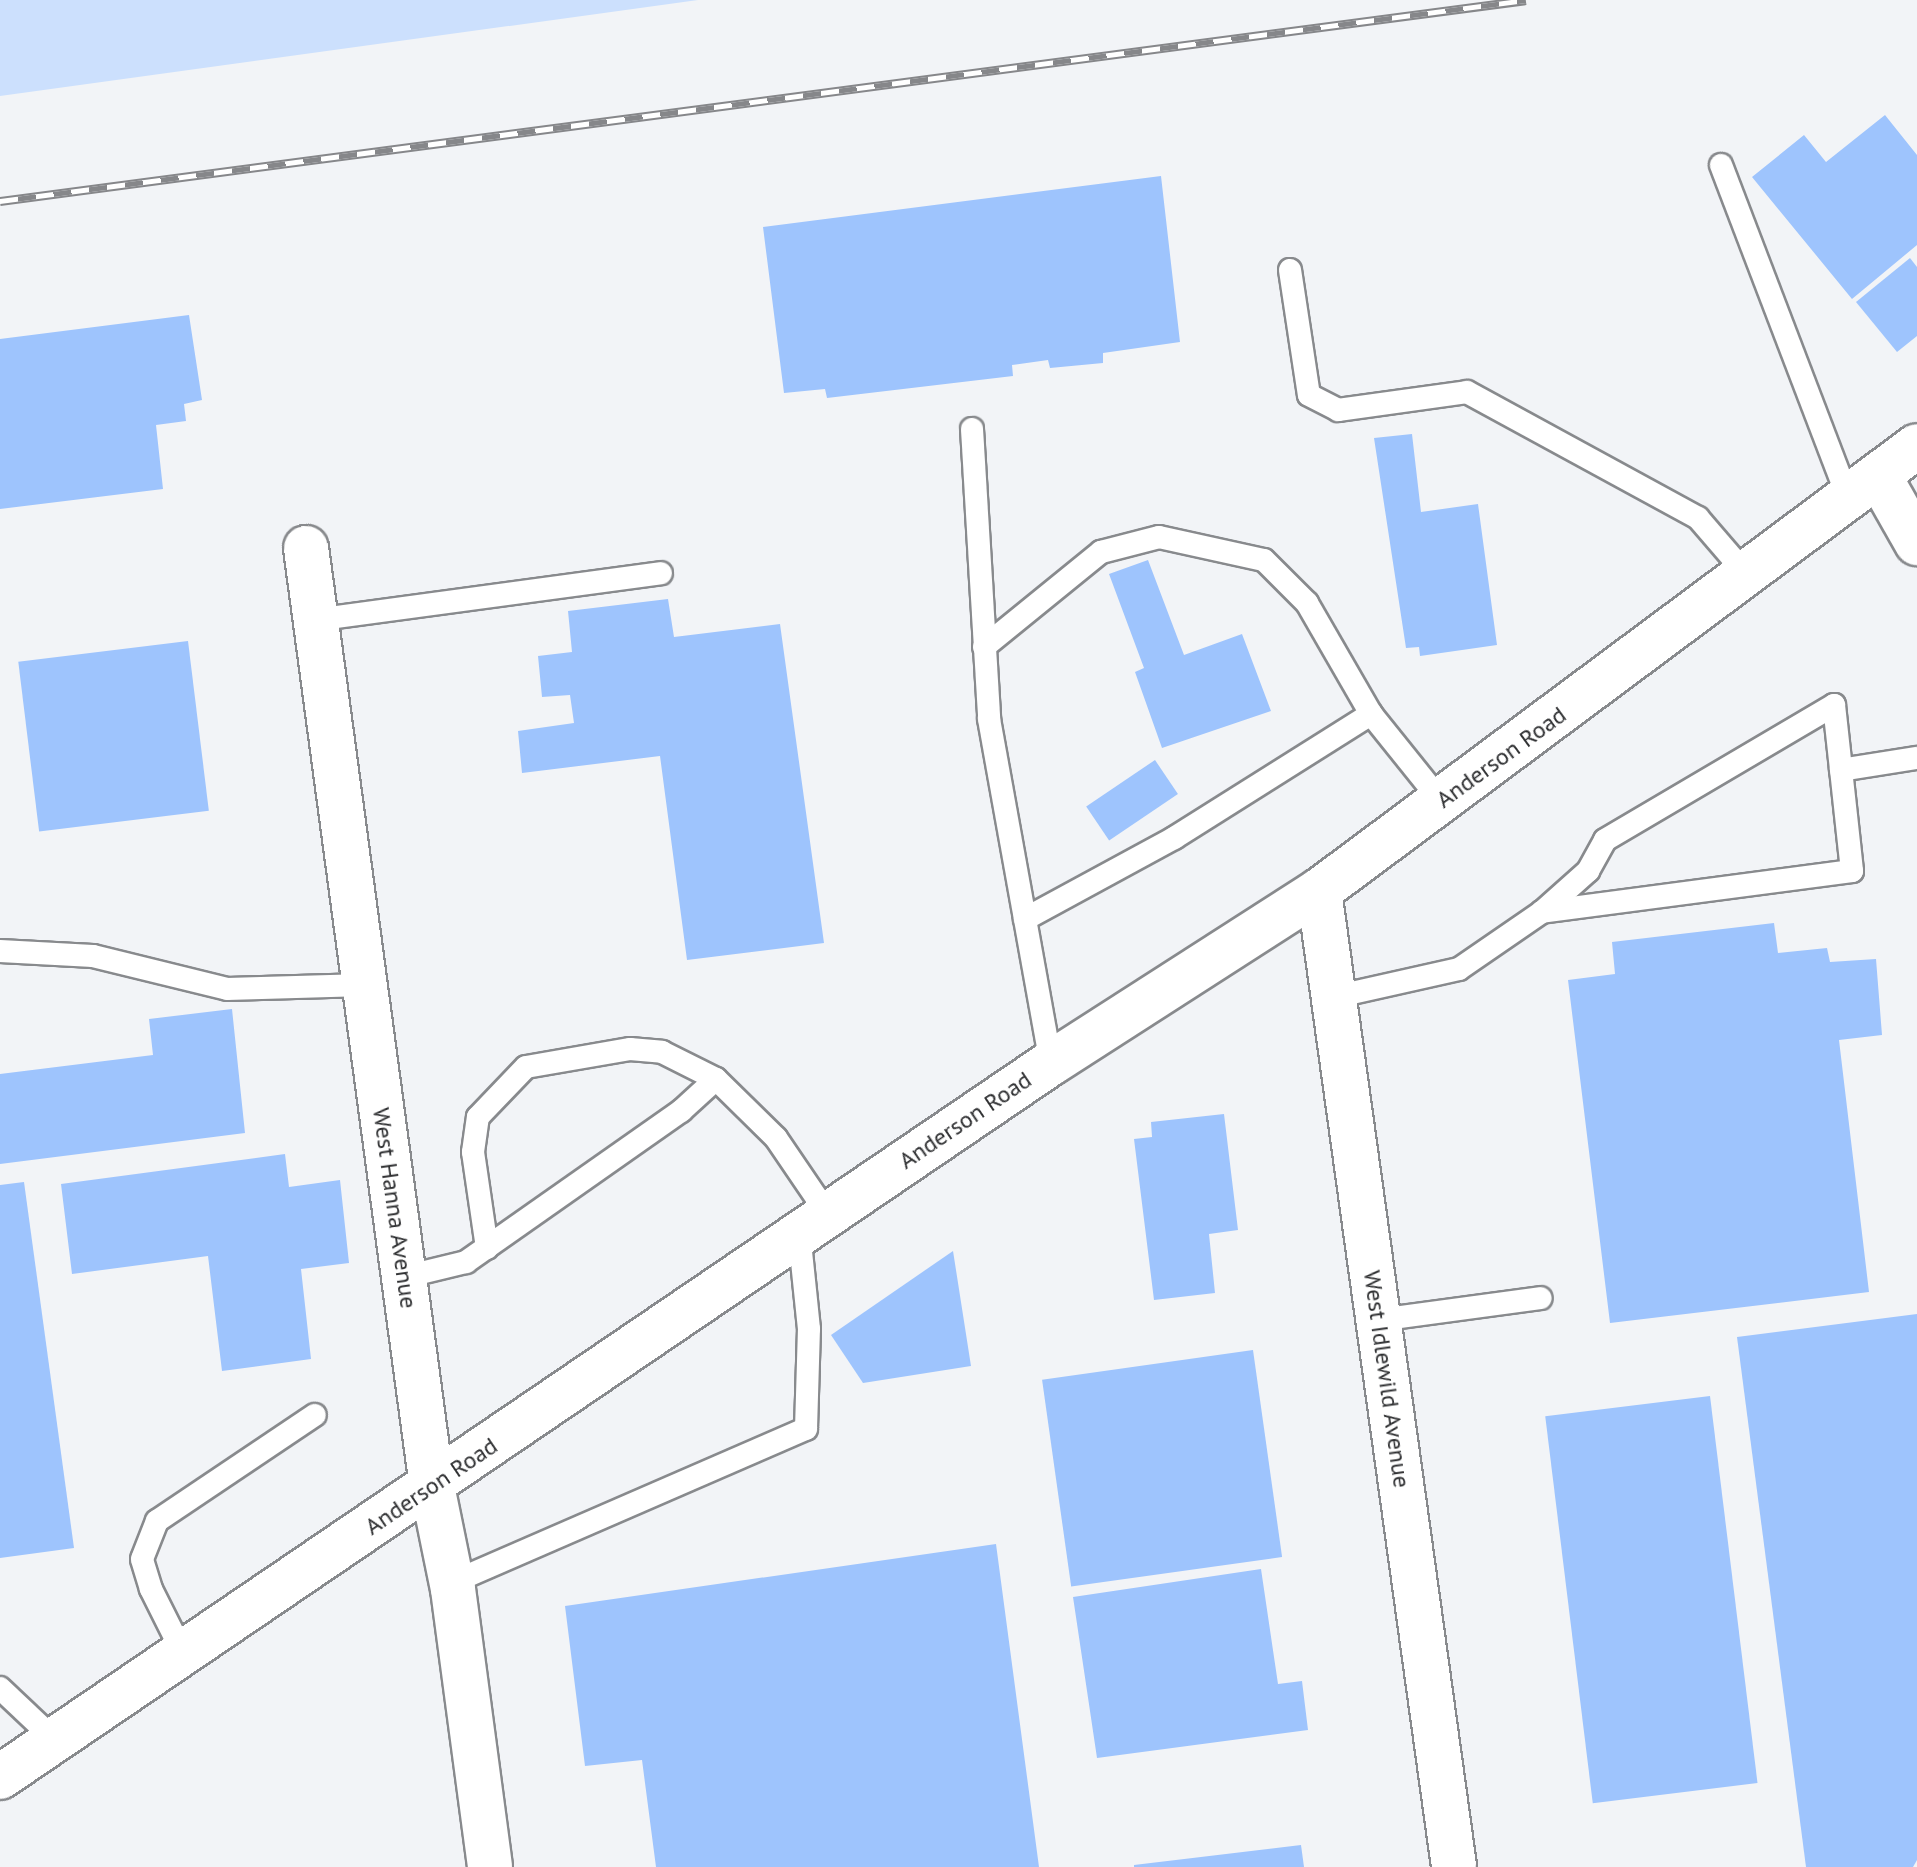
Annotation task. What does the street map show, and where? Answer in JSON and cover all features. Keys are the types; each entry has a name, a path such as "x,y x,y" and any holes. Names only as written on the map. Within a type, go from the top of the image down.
{"street":[{"name":"Anderson Road","path":"0,1777 1051,1063 1319,891 1864,489 1917,446"},
{"path":"1864,489 1917,543"},
{"name":"West Hanna Avenue","path":"306,548 432,1486 451,1583 490,1867"},
{"name":"West Idlewild Avenue","path":"1319,891 1454,1867"}],"lane":[{"path":"1721,165 1864,489"},
{"path":"1290,270 1309,395 1338,410 1467,392 1698,518 1747,575"},
{"path":"972,429 989,719 1051,1063"},
{"path":"984,647 1101,552 1159,537 1264,560 1307,603 1371,714 1441,801"},
{"path":"315,620 661,573"},
{"path":"1334,997 1459,969 1542,912 1588,871 1605,840 1834,705 1852,871 1542,912"},
{"path":"1025,919 1174,838 1371,714"},
{"path":"1841,770 1917,758"},
{"path":"0,951 93,956 227,989 365,985"},
{"path":"451,1583 806,1429 813,1223 776,1138 716,1079 662,1052 630,1049 526,1067 478,1117 473,1152 487,1248"},
{"path":"404,1277 466,1262 681,1111 716,1079"},
{"path":"1379,1320 1541,1298"},
{"path":"183,1653 142,1559 157,1521 315,1415"},
{"path":"0,1688 55,1740"}],"shaded area":[{"path":"0,0 698,0 0,96"}],"building":[{"path":"1885,115 1917,155 1917,245 1852,299 1752,177 1804,135 1826,162"},
{"path":"1161,176 1180,342 1103,353 1103,363 1050,368 1048,360 1012,365 1013,376 827,398 825,389 784,393 763,227"},
{"path":"1910,258 1917,267 1917,336 1897,352 1856,302"},
{"path":"189,315 202,400 184,404 186,421 156,425 163,489 0,509 0,339"},
{"path":"1412,434 1421,512 1478,504 1497,645 1420,656 1419,647 1406,648 1374,438"},
{"path":"1148,560 1184,655 1242,634 1271,711 1162,748 1135,672 1144,668 1109,574"},
{"path":"668,599 674,637 780,624 824,943 687,960 660,756 522,773 518,731 574,723 570,695 542,697 538,656 572,652 568,611"},
{"path":"188,641 209,811 39,832 18,662"},
{"path":"1155,760 1178,794 1109,840 1086,806"},
{"path":"1774,923 1778,953 1827,948 1830,962 1876,959 1882,1035 1839,1040 1869,1292 1610,1323 1568,980 1615,974 1612,942"},
{"path":"232,1009 245,1133 0,1164 0,1074 153,1055 149,1019"},
{"path":"1224,1114 1238,1230 1209,1234 1215,1293 1154,1300 1134,1139 1152,1137 1151,1122"},
{"path":"285,1154 289,1187 340,1180 349,1263 301,1269 311,1359 222,1371 208,1256 72,1274 61,1184"},
{"path":"24,1182 74,1548 0,1558 0,1185"},
{"path":"953,1251 971,1366 863,1383 831,1335"},
{"path":"1917,1314 1917,1860 1913,1867 1806,1867 1737,1337"},
{"path":"1253,1350 1282,1557 1071,1587 1042,1380"},
{"path":"1710,1396 1758,1783 1593,1803 1545,1416"},
{"path":"996,1544 1039,1867 656,1867 642,1760 585,1766 565,1606"},
{"path":"1261,1569 1278,1684 1302,1681 1308,1730 1097,1758 1073,1597"},
{"path":"1301,1845 1304,1867 1134,1867 1134,1865"}],"railway":[{"path":"0,201 1526,0"}]}
